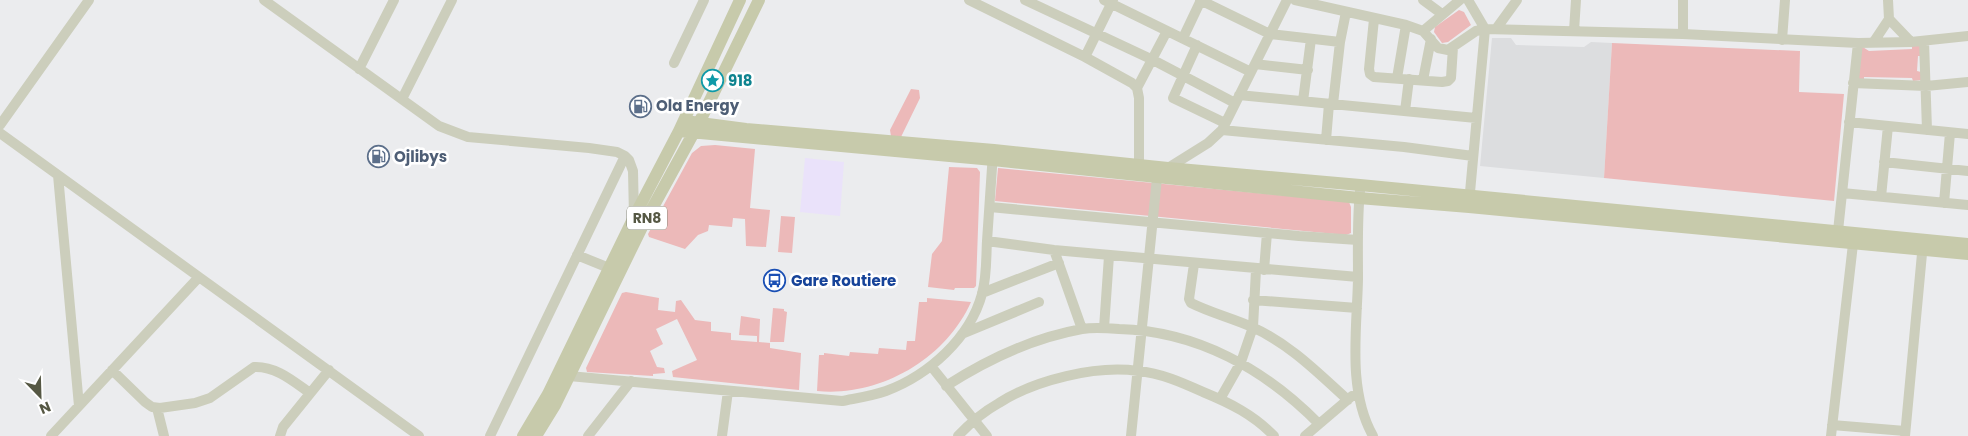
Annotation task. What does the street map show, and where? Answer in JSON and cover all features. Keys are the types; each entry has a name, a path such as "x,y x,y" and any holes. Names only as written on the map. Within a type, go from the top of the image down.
{"main road":[{"name":"RN8","path":"536,436 555,405 569,376 615,270 634,217 682,126 740,0"},
{"name":"RN8","path":"523,436 548,394 615,270 642,227 697,128 758,0"},
{"path":"682,126 993,155 1359,198 1470,201"},
{"path":"1164,175 1360,185 1470,201 1730,226 1853,244 1968,244"},
{"path":"1730,226 1838,231 1968,254"}],"street":[{"path":"0,125 89,0"},
{"path":"264,0 439,126 468,137 589,148 617,152 625,156 629,160 633,171 634,217 642,227"},
{"path":"359,68 394,0"},
{"path":"402,100 452,0"},
{"path":"674,63 704,0"},
{"path":"969,0 1127,78 1137,88 1139,98 1140,171"},
{"path":"1025,0 1184,76 1237,99 1304,100 1476,118"},
{"path":"1182,38 1200,0 1270,34 1340,42"},
{"path":"1131,436 1152,222 1164,175 1208,143 1224,126 1287,0"},
{"path":"1295,0 1335,4 1346,12 1406,25 1423,31 1438,48 1443,50 1448,50 1476,31 1485,29 1683,34 1858,42 1911,42 1968,36"},
{"path":"1423,0 1442,14"},
{"path":"1423,31 1460,0"},
{"path":"1468,0 1485,29 1470,201"},
{"path":"1496,29 1518,0"},
{"path":"1574,31 1576,0"},
{"path":"1683,0 1683,34"},
{"path":"1782,40 1785,0"},
{"path":"1873,42 1888,19 1888,0"},
{"path":"1085,57 1109,1 1197,45 1253,68 1308,70"},
{"path":"1326,140 1346,12"},
{"path":"1374,19 1370,73 1374,77 1442,82 1450,80 1453,47"},
{"path":"1888,19 1911,42"},
{"path":"1397,78 1406,25"},
{"path":"1137,88 1167,31"},
{"path":"1304,100 1311,39"},
{"path":"1423,80 1431,39"},
{"path":"1924,41 1927,130"},
{"path":"1838,231 1858,42"},
{"path":"1197,45 1173,98 1224,126 1326,140 1473,156"},
{"path":"1405,111 1409,79"},
{"path":"1854,83 1926,86 1968,82"},
{"path":"1849,122 1968,134"},
{"path":"1881,196 1888,126"},
{"path":"0,133 419,436"},
{"path":"1944,202 1950,133"},
{"path":"569,376 842,401 886,391 904,383 931,366 962,334 974,315 985,279 993,155"},
{"path":"490,436 625,156"},
{"path":"1884,162 1968,171"},
{"path":"58,175 79,406"},
{"path":"1360,185 1356,356 1358,390 1363,411 1374,436"},
{"path":"1842,193 1968,205"},
{"path":"990,207 1358,240"},
{"path":"1220,399 1241,362 1254,327 1253,300 1267,233"},
{"path":"987,241 1109,256 1358,277"},
{"path":"1831,436 1853,244"},
{"path":"1832,425 1905,434 1923,245"},
{"path":"1054,250 1082,329"},
{"path":"577,255 615,270"},
{"path":"1104,328 1109,256"},
{"path":"982,293 1059,263"},
{"path":"1194,264 1189,299 1191,303 1254,327 1289,348 1348,400"},
{"path":"51,436 199,276"},
{"path":"1253,300 1357,308"},
{"path":"962,334 1039,302"},
{"path":"946,386 1003,353 1044,339 1082,329 1142,329 1178,336 1210,347 1241,362 1275,384 1319,424"},
{"path":"931,366 987,436"},
{"path":"112,370 145,402 157,408 195,403 210,398 254,367 274,370 310,393"},
{"path":"280,436 283,427 329,370"},
{"path":"958,436 974,419 1000,402 1036,386 1072,375 1138,370 1172,379 1239,408 1274,436"},
{"path":"589,436 631,381"},
{"path":"1305,436 1358,390"},
{"path":"722,436 728,391"},
{"path":"157,408 164,436"}],"shaded area":[{"path":"1459,10 1464,12 1471,25 1448,42 1442,43 1434,32 1435,27"},
{"path":"1492,38 1511,38 1516,45 1584,47 1591,42 1612,43 1604,178 1480,166"},
{"path":"1612,43 1800,51 1799,92 1844,94 1834,201 1604,178"},
{"path":"1921,43 1922,56 1918,56 1917,71 1921,72 1922,80 1864,77 1864,79 1856,79 1858,44 1869,51 1912,49 1912,46"},
{"path":"911,89 919,90 920,98 901,137 891,136 890,130"},
{"path":"715,145 755,149 750,208 770,210 766,247 746,246 745,219 733,218 732,227 709,225 708,231 698,235 685,249 649,237 648,234 692,153 701,146"},
{"path":"805,158 844,162 840,216 800,212"},
{"path":"949,167 977,168 980,172 976,286 974,288 955,288 954,290 928,287 932,254 942,241"},
{"path":"998,168 1349,202 1351,207 1351,233 1346,235 995,201"},
{"path":"781,216 795,217 792,253 778,252"},
{"path":"626,292 659,298 658,310 675,312 676,301 681,300 695,320 711,322 711,331 731,333 731,340 757,342 757,336 739,335 741,316 760,319 759,342 770,343 770,348 801,353 799,390 673,377 672,371 697,360 677,319 656,329 663,344 650,351 657,367 664,368 665,373 653,374 653,376 587,372 586,368 622,293"},
{"path":"927,298 971,302 959,323 945,341 927,357 908,371 864,388 817,391 819,355 824,355 824,353 849,356 850,352 878,354 879,348 906,350 907,341 915,341 919,302 927,302"},
{"path":"773,308 784,309 787,312 784,342 770,342"}],"place":[{"name":"918","path":"712,81"},
{"name":"Ola Energy","path":"640,106"},
{"name":"Ojlibys","path":"378,157"},
{"name":"Gare Routiere","path":"775,281"}]}
